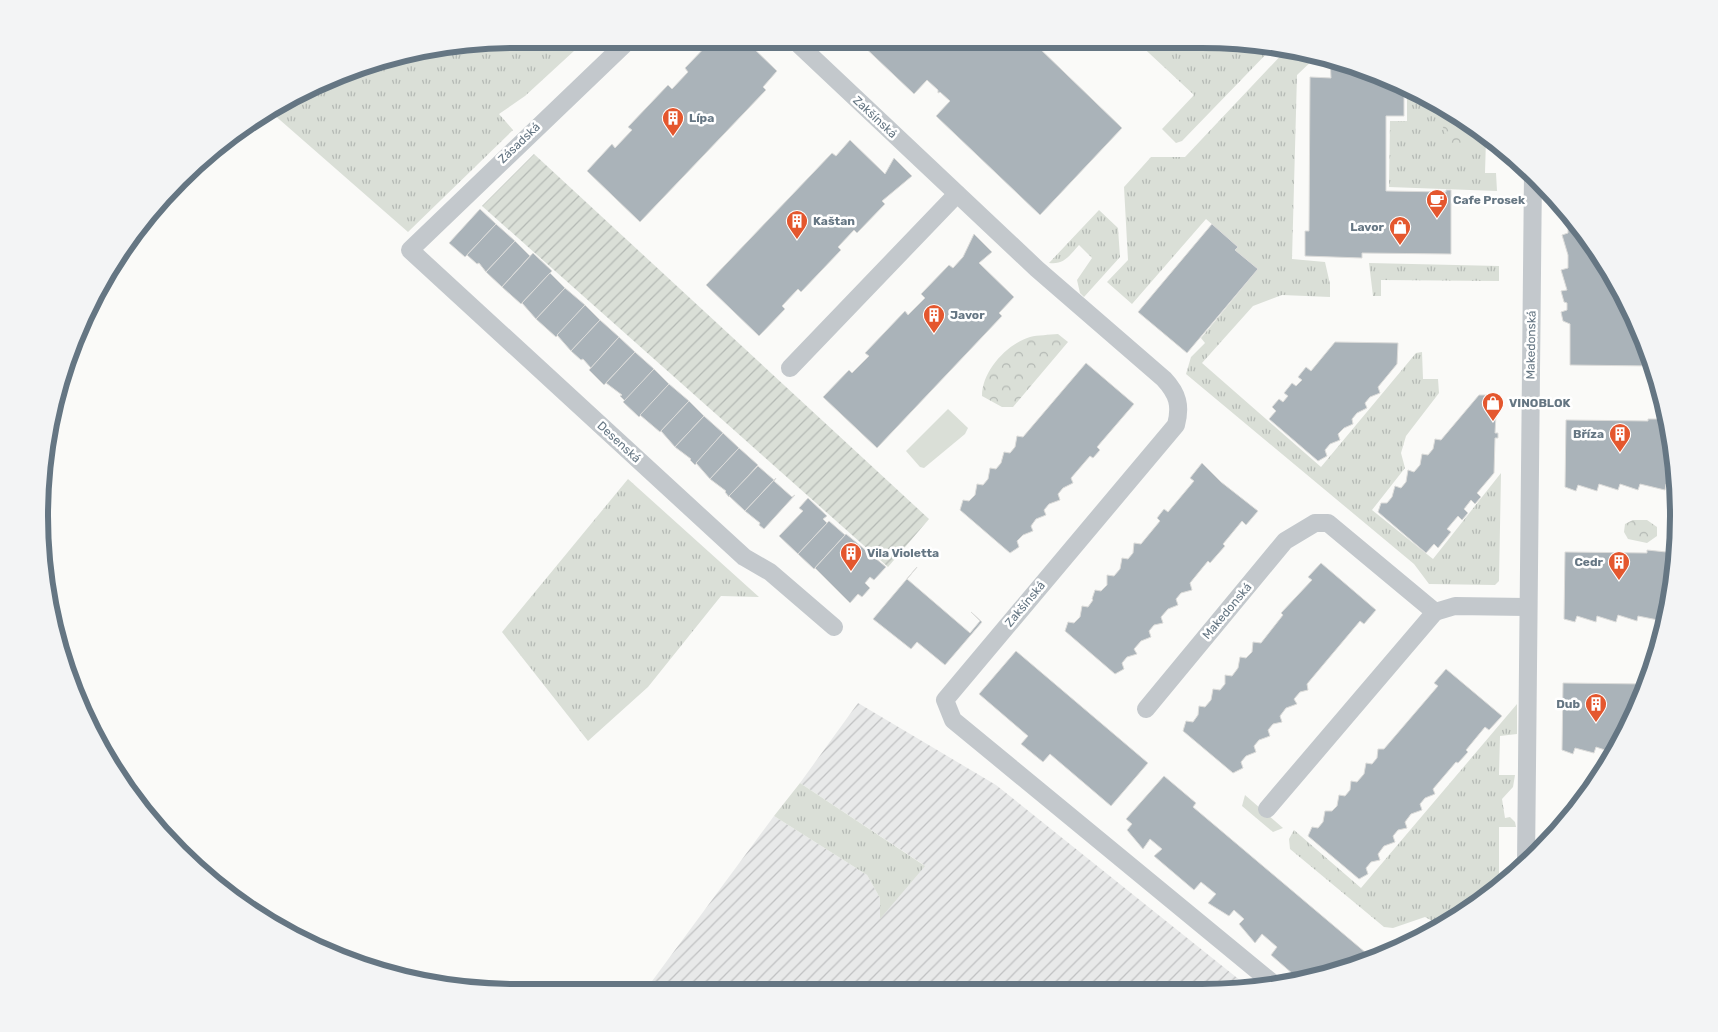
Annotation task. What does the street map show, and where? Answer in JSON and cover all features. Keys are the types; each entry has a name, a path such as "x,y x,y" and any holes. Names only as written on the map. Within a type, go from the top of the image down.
{"street":[{"name":"Zásadská","path":"410,250 621,48"},
{"name":"Zakšínská","path":"803,48 1043,275 1164,379 1178,397 1180,411 1176,425 945,700 953,720 1268,979"},
{"name":"Makedonská","path":"1526,854 1533,185"},
{"path":"790,368 957,194"},
{"name":"Desenská","path":"410,250 744,557 770,572 834,627"},
{"name":"Makedonská","path":"1146,709 1285,541 1315,523 1328,523 1435,612"},
{"path":"1267,809 1435,612 1456,606 1528,607"}],"shaded area":[{"path":"858,703 996,785 1242,982 1202,984 650,984 774,816 867,875 880,898 880,918 924,865 800,783"}],"green space":[{"path":"577,48 525,96 499,114 513,130 408,232 274,115 337,83 395,63 455,52 485,49"},
{"path":"1144,48 1233,49 1267,53 1182,141 1176,143 1162,129 1194,95"},
{"path":"1281,55 1312,61 1297,75 1292,259 1325,262 1330,284 1330,297 1282,295 1253,306 1202,363 1321,467 1416,353 1422,352 1423,379 1438,379 1439,393 1406,436 1401,453 1405,468 1372,510 1433,559 1501,473 1499,581 1495,585 1429,584 1414,564 1186,374 1191,357 1205,343 1201,338 1258,269 1235,250 1238,247 1206,219 1132,304 1107,282 1128,260 1124,187 1151,157 1185,157"},
{"path":"1407,95 1436,110 1486,143 1485,173 1496,173 1497,191 1389,187 1390,121 1407,121"},
{"path":"1436,110 1472,133 1471,147 1451,147"},
{"path":"534,154 929,519 888,567 482,206"},
{"path":"1099,210 1118,228 1120,257 1084,297 1080,293 1077,280 1092,258 1079,245 1059,263 1049,263"},
{"path":"1369,263 1499,266 1499,281 1381,280 1381,296 1373,296"},
{"path":"1058,334 1068,342 1013,407 1002,407 982,396 986,377 997,360 1005,352 1030,337"},
{"path":"948,409 968,428 965,434 924,468 920,467 906,451"},
{"path":"628,479 759,597 721,596 648,687 588,741 502,632"},
{"path":"1633,520 1647,520 1657,527 1657,536 1647,543 1628,539 1624,532 1625,524"},
{"path":"1517,704 1517,734 1500,736 1499,775 1515,775 1513,787 1502,799 1505,818 1510,817 1515,822 1516,827 1499,827 1499,878 1462,906 1435,922 1425,917 1393,928 1384,927 1290,849 1289,839 1294,830 1361,888"},
{"path":"800,783 925,866 880,919 880,898 867,875 774,816"},
{"path":"1245,795 1283,828 1273,832 1242,806"}],"building":[{"name":"Lípa","path":"704,48 753,48 777,71 763,87 766,90 640,222 587,171 612,144 615,148 632,130 628,127 668,85 672,89 688,72 685,68"},
{"path":"865,48 1030,48 1032,50 1039,48 1122,128 1040,215 936,116 950,101 940,92 938,93 938,90 927,80 914,94"},
{"path":"1330,65 1353,72 1404,94 1404,116 1386,116 1386,191 1446,192 1446,190 1451,190 1451,254 1362,253 1362,258 1305,256 1305,231 1309,231 1310,77 1331,78"},
{"name":"Kaštan","path":"850,140 885,174 894,158 912,176 882,201 885,204 857,233 854,230 838,247 841,250 801,292 798,289 782,306 785,309 759,336 706,285 832,153 836,156"},
{"path":"480,209 496,224 465,257 449,243"},
{"path":"496,224 515,241 486,272 479,263 477,264 467,255"},
{"path":"1212,224 1238,247 1235,250 1258,269 1187,353 1138,312"},
{"path":"1568,224 1592,256 1608,282 1635,337 1646,366 1570,365 1570,324 1563,321 1561,312 1567,310 1567,303 1564,302 1561,291 1567,290 1561,270 1568,268 1568,255 1562,235 1568,233"},
{"name":"Javor","path":"974,234 992,252 979,263 1014,297 999,313 1002,316 877,448 823,397 849,370 852,373 869,356 865,353 905,311 908,315 925,298 921,294 949,265 953,268 963,257"},
{"path":"515,241 530,256 502,287 486,272"},
{"path":"533,253 552,271 521,304 502,287"},
{"path":"550,273 565,288 536,319 522,303"},
{"path":"565,288 585,305 556,337 536,319"},
{"path":"585,305 600,320 571,351 557,335"},
{"path":"600,320 619,337 591,368 583,359 581,360 571,351"},
{"path":"619,337 635,352 604,385 589,370"},
{"path":"1335,342 1398,343 1397,364 1378,387 1380,393 1370,397 1365,403 1367,408 1357,413 1352,419 1353,424 1344,428 1338,434 1340,440 1330,444 1325,450 1327,456 1318,461 1269,419 1276,411 1272,407 1279,399 1283,402 1288,396 1284,393 1292,383 1296,386 1302,380 1298,377 1306,367 1311,371"},
{"path":"635,352 654,369 625,401 620,396 622,395 606,383"},
{"path":"1086,363 1134,404 1097,447 1100,450 1093,458 1090,456 1071,478 1073,483 1063,488 1058,494 1060,500 1049,504 1044,510 1046,515 1036,519 1031,526 1033,531 1023,535 1017,541 1019,547 1010,553 960,510 963,500 969,501 975,495 977,484 983,485 988,479 990,468 996,469 1001,463 1004,452 1010,453 1015,447 1017,436 1023,437"},
{"path":"654,369 669,384 639,417 623,402"},
{"path":"669,384 689,401 660,432 640,415"},
{"path":"1479,395 1497,395 1495,433 1498,433 1498,438 1495,438 1494,473 1477,493 1481,497 1475,504 1471,500 1464,509 1468,513 1462,520 1458,516 1447,529 1451,532 1438,548 1434,544 1426,553 1378,512 1381,503 1387,503 1392,497 1395,486 1401,488 1406,482 1408,470 1414,472 1420,465 1422,454 1428,455 1433,449 1435,439 1441,440"},
{"path":"689,401 704,416 675,447 661,431"},
{"path":"704,416 723,433 695,465 691,459 675,447"},
{"name":"Bříza","path":"1648,419 1660,419 1669,484 1666,484 1665,490 1640,484 1638,490 1620,484 1618,490 1599,484 1597,491 1578,485 1576,491 1565,487 1566,420 1648,421"},
{"path":"723,433 739,448 710,479 696,463"},
{"path":"739,448 758,465 729,497 726,491 710,479"},
{"path":"1202,463 1221,482 1258,511 1246,525 1242,521 1223,544 1225,546 1210,563 1208,561 1190,583 1192,590 1181,593 1176,599 1178,605 1168,609 1161,617 1163,623 1154,625 1149,631 1151,637 1141,641 1134,649 1137,654 1127,657 1122,663 1124,669 1115,674 1065,631 1068,622 1074,623 1080,617 1082,606 1088,607 1093,600 1095,590 1101,591 1107,585 1107,575 1114,576 1120,569 1122,558 1128,559 1133,553 1134,543 1141,544 1160,521 1157,518 1164,509 1168,512 1194,481 1190,478"},
{"path":"758,466 774,480 745,511 729,496"},
{"path":"776,478 774,481 792,497 795,495 764,529 759,525 760,523 745,511"},
{"path":"808,498 827,516 823,519 827,523 798,554 779,536 803,511 799,508"},
{"path":"829,521 845,535 814,569 798,554"},
{"name":"Vila Violetta","path":"846,534 886,567 874,580 870,577 865,583 870,588 862,597 858,594 850,603 815,568"},
{"name":"Cedr","path":"1647,550 1668,552 1658,620 1638,616 1637,621 1618,615 1616,622 1597,616 1596,622 1577,616 1575,622 1564,619 1565,552 1647,553"},
{"path":"1321,563 1376,610 1364,624 1360,621 1307,684 1308,690 1300,692 1294,699 1297,704 1286,708 1280,716 1282,722 1273,724 1268,730 1270,736 1259,740 1254,746 1256,752 1246,756 1241,762 1243,768 1233,773 1183,731 1186,721 1193,722 1198,715 1199,706 1205,707 1211,700 1213,689 1220,690 1225,684 1225,675 1232,676 1238,668 1240,657 1246,658 1252,652 1253,642 1261,643 1283,615 1281,613 1312,580 1308,577"},
{"path":"917,567 907,579 970,633 980,621 971,612 982,622 945,665 917,642 911,649 873,619"},
{"path":"1016,651 1148,763 1111,806 1050,754 1043,762 1021,744 1028,736 979,694"},
{"path":"1446,669 1502,716 1489,730 1485,727 1466,750 1468,752 1458,763 1456,762 1433,789 1435,794 1425,798 1420,804 1422,810 1411,814 1405,822 1407,828 1398,830 1393,836 1395,842 1384,846 1378,854 1380,860 1371,862 1366,868 1368,874 1359,879 1308,836 1312,827 1318,828 1323,822 1325,811 1332,811 1337,806 1339,795 1345,796 1350,790 1351,781 1357,782 1364,774 1366,763 1372,764 1377,758 1378,749 1384,749 1438,686 1434,683"},
{"name":"Dub","path":"1563,683 1639,684 1607,751 1596,747 1594,753 1575,748 1573,754 1562,750"},
{"path":"1164,776 1196,803 1193,807 1368,954 1323,969 1294,975 1271,955 1277,947 1262,934 1255,943 1239,924 1244,919 1234,910 1229,916 1208,903 1216,894 1201,882 1194,890 1154,856 1162,849 1150,839 1143,849 1127,830 1132,824 1126,819"}],"place":[{"name":"Lípa","path":"673,137"},
{"name":"Cafe Prosek","path":"1437,219"},
{"name":"Kaštan","path":"797,240"},
{"name":"Lavor","path":"1400,246"},
{"name":"Javor","path":"934,334"},
{"name":"VINOBLOK","path":"1493,422"},
{"name":"Bříza","path":"1620,453"},
{"name":"Vila Violetta","path":"851,572"},
{"name":"Cedr","path":"1619,581"},
{"name":"Dub","path":"1596,723"}]}
